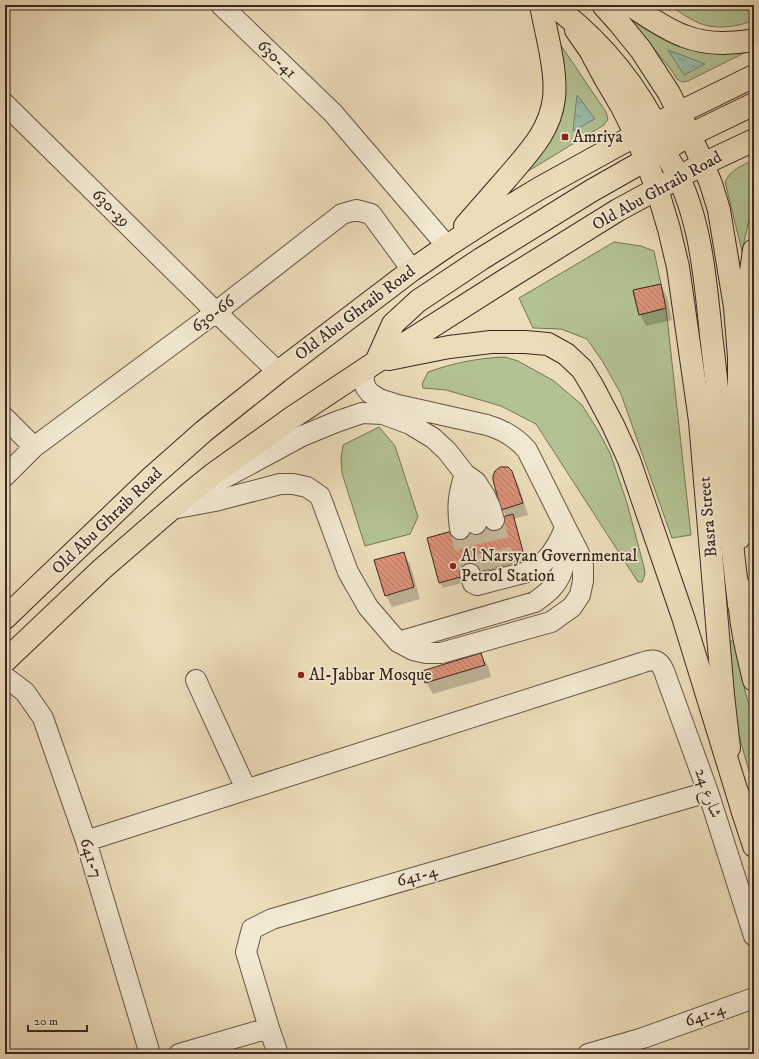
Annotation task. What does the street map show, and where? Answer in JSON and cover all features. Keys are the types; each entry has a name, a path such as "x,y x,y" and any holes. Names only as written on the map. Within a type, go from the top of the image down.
{"main road":[{"path":"447,246 529,153 543,133 550,118 554,98 554,81 541,5"},
{"name":"Basra Street","path":"603,5 641,50 669,93 703,164 719,210 735,307 739,357 739,605 745,643 754,680"},
{"path":"630,5 672,31 696,40 725,43 754,40"},
{"path":"559,9 594,40 618,66 656,124 662,151 684,164 692,166 703,164"},
{"path":"559,9 590,50 636,135 645,134 657,142 679,177 692,214 702,259 706,286 721,426 726,491 739,605"},
{"name":"Old Abu Ghraib Road","path":"5,618 156,473 204,431 278,372 412,270 492,217 540,188 656,124 754,76"},
{"path":"371,365 393,324 418,301 481,259 591,190 690,135 754,104"},
{"path":"662,151 678,134 680,127 679,112"},
{"name":"Old Abu Ghraib Road","path":"5,661 102,569 212,474 293,417 371,365 618,210 703,164 754,140"},
{"name":"Basra Street","path":"662,151 657,163 655,179 678,267 700,421 723,695 732,769 743,812 754,846"},
{"path":"739,357 749,326 754,250"},
{"path":"371,365 449,347 491,342 525,342 548,344 566,354 582,369 593,387 629,460 683,617 743,812"}],"street":[{"name":"630-41","path":"221,5 333,113 447,246"},
{"name":"630-39","path":"5,104 278,372"},
{"name":"630-66","path":"5,476 34,446 216,312 342,214 356,210 371,214 412,270"},
{"path":"172,509 216,501 280,484 293,484 307,487 320,496 348,572 368,607 398,642 414,650 426,653 441,653 551,622 572,607 580,595 584,566 579,553 527,450 522,443 501,429 398,405 379,399 370,393 366,388 363,379 371,365"},
{"path":"191,492 226,477 302,436 336,422 362,413 383,414 410,424 427,434 447,452 465,474 477,524"},
{"path":"5,418 34,446"},
{"path":"492,574 527,572 542,564 558,543 564,533 565,526"},
{"path":"398,642 535,602 551,589 561,576 565,562 567,543 565,526"},
{"name":"شارع 24","path":"246,789 649,660 657,661 663,667 708,792 754,936"},
{"name":"641-7","path":"5,677 25,692 43,718 86,840 150,1054"},
{"path":"86,840 246,789 196,680"},
{"name":"641-4","path":"278,1054 246,952 252,929 272,919 708,792"},
{"name":"641-4","path":"588,1054 645,1046 754,998"},
{"path":"179,1054 269,1028"}],"shaded area":[{"path":"669,5 754,5 754,20 726,27 705,25 684,15"},
{"path":"622,10 748,51 688,81 682,82 677,79"},
{"path":"558,41 606,112 608,119 604,125 520,176 535,157"},
{"path":"754,160 754,204 742,251 725,182 733,171"},
{"path":"614,242 641,246 654,251 661,284 633,291 639,315 666,308 691,535 672,538 621,394 603,362 587,339 561,329 533,328 519,298"},
{"path":"505,357 518,361 554,381 582,405 599,432 610,453 627,503 644,567 645,574 642,582 638,582 536,424 501,406 446,390 423,388 422,384 428,372 447,366 485,358"},
{"path":"379,427 395,446 418,517 410,534 365,546 342,473 341,458 343,445"},
{"path":"735,640 745,691 754,722 754,789 736,725 725,643"}],"water":[{"path":"668,50 705,64 684,75"},
{"path":"577,95 595,119 573,131"}],"building":[{"path":"661,284 666,308 639,315 633,290"},
{"path":"500,467 508,467 512,471 523,503 501,510 493,480 495,471"},
{"path":"513,514 525,559 439,583 427,538"},
{"path":"404,552 414,587 385,596 374,560"},
{"path":"481,653 485,665 425,683 422,671"}],"tunnel":[{"path":"494,520 505,565"},
{"path":"476,524 486,570"},
{"path":"460,529 470,574"}],"place":[{"name":"Amriya","path":"565,137"},
{"name":"Al Narsyan Governmental Petrol Station","path":"453,566"},
{"name":"Al-Jabbar Mosque","path":"301,675"}]}
